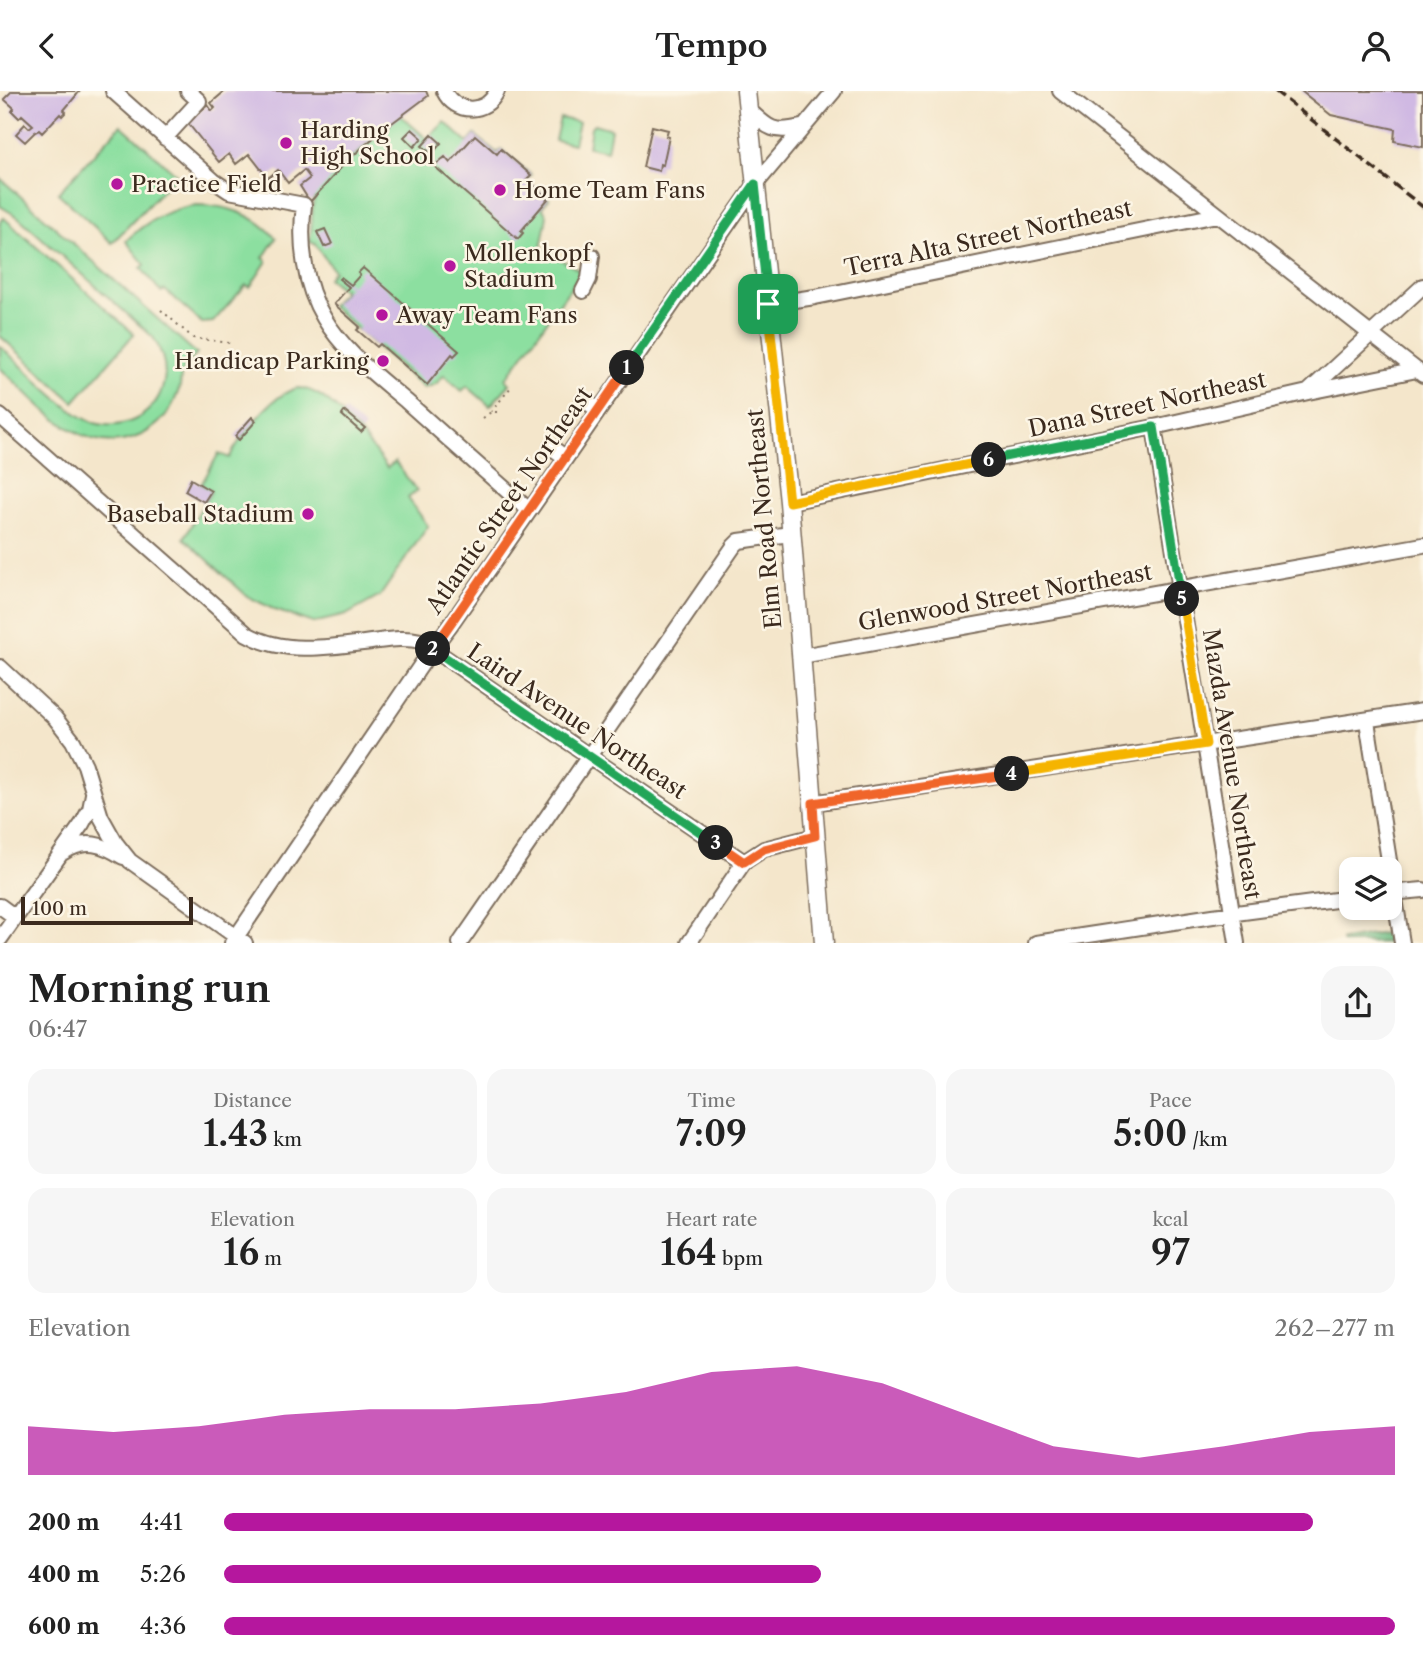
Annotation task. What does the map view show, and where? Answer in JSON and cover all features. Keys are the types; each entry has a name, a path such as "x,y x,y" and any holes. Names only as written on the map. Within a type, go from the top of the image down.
{"main road":[{"name":"Elm Road Northeast","path":"747,100 789,502 824,943"}],"street":[{"path":"113,91 164,138 229,191 304,205 302,229 305,266 316,301 331,329 359,360 529,510"},
{"path":"164,138 199,101 188,91"},
{"path":"444,91 451,103 471,109 492,101 497,91"},
{"name":"Atlantic Street Northeast","path":"238,940 432,649 755,184 834,91"},
{"path":"1060,91 1420,373"},
{"path":"747,100 766,127 776,131 802,127"},
{"name":"Terra Alta Street Northeast","path":"768,304 815,297 1217,215"},
{"path":"583,291 589,279 592,256"},
{"path":"1308,392 1423,286"},
{"name":"Dana Street Northeast","path":"789,502 1154,427 1308,392 1420,373"},
{"path":"583,400 598,410"},
{"name":"Laird Avenue Northeast","path":"0,416 237,627 255,639 284,647 315,647 409,638 421,641 744,862"},
{"name":"Mazda Avenue Northeast","path":"1154,427 1237,943"},
{"path":"551,447 566,457"},
{"path":"460,943 734,546 739,541 790,534"},
{"name":"Glenwood Street Northeast","path":"801,656 1423,545"},
{"path":"0,667 45,707 65,730 85,765 101,817 130,861"},
{"path":"813,803 1423,711"},
{"path":"1367,721 1387,857"},
{"path":"0,939 82,824 90,809 93,794"},
{"path":"689,943 744,862 764,849 815,836"},
{"path":"62,853 73,846 97,843 130,861 238,940"},
{"path":"1402,892 1423,890"},
{"path":"1036,943 1339,900"},
{"path":"0,906 15,917"},
{"path":"1397,920 1402,943"}],"path":[{"path":"161,310 193,338 230,343"},
{"path":"483,418 511,387"},
{"path":"491,412 499,412"}],"green space":[{"name":"Mollenkopf Stadium","path":"400,115 427,139 445,122 468,143 475,135 497,153 501,149 531,175 527,180 549,199 542,207 547,216 541,248 582,272 506,379 510,384 490,406 467,386 462,391 444,375 436,384 424,388 331,306 344,291 328,278 334,271 315,244 310,242 314,195 335,172"},
{"path":"560,118 579,122 574,144 555,140"},
{"path":"594,124 611,129 607,151 588,147 591,127"},
{"name":"Practice Field","path":"121,125 177,175 112,243 58,193"},
{"path":"0,178 197,354 182,372 179,390 168,412 146,433 112,442 75,432 43,408 0,368 0,346 70,409 92,422 108,425 129,422 149,409 160,394 165,372 160,350 153,337 18,217 0,206"},
{"path":"196,205 230,209 240,213 259,223 276,238 263,258 267,261 250,287 246,285 213,322 202,323 165,290 161,292 141,268 145,265 126,241 141,227 158,217"},
{"path":"4,218 134,334 74,402 0,336 0,222"},
{"name":"Baseball Stadium","path":"298,388 310,390 335,407 360,433 387,468 395,462 417,491 408,498 428,526 380,596 346,615 313,623 275,610 247,596 184,538 211,491 201,485 219,453 229,458 249,427 268,407 278,398"},
{"path":"1396,931 1398,942 1342,943 1342,940"}],"building":[{"path":"12,91 80,91 62,116 60,114 42,133 39,130 35,132 25,142 16,134 25,124 29,128 33,125 22,115 19,118 12,111 14,108 4,99"},
{"name":"Harding High School","path":"225,91 426,91 428,96 346,162 310,202 300,186 310,178 304,170 288,183 278,170 268,178 249,154 236,164 229,154 219,162 187,122 208,105 212,111 215,108 211,103"},
{"path":"1301,91 1423,91 1423,147 1394,141 1395,129 1331,115"},
{"path":"652,126 668,130 663,165 660,164 659,171 643,167"},
{"path":"412,129 422,138 414,147 404,137"},
{"path":"432,135 441,143 432,154 422,146"},
{"name":"Home Team Fans","path":"475,135 497,154 501,149 531,175 527,179 548,199 521,231 523,233 518,239 434,166 445,157 450,163"},
{"path":"325,229 332,244 324,247 317,232"},
{"name":"Away Team Fans","path":"363,268 459,351 454,356 452,354 427,385 380,344 377,347 357,330 360,327 334,304 349,287 339,279 341,277 351,285"},
{"path":"345,411 365,428 361,432 342,415"},
{"path":"252,417 256,421 239,440 235,436"},
{"path":"191,479 211,491 204,502 185,491"}],"railway":[{"path":"1275,91 1423,207"}],"place":[{"name":"Harding High School","path":"286,143"},
{"name":"Practice Field","path":"117,184"},
{"name":"Home Team Fans","path":"500,190"},
{"name":"Mollenkopf Stadium","path":"450,266"},
{"name":"Away Team Fans","path":"382,315"},
{"name":"Handicap Parking","path":"383,361"},
{"name":"Baseball Stadium","path":"308,514"}],"route":[{"path":"755,184 768,304 789,502 1154,427 1206,744 813,803 815,836 758,851 744,862 432,649 755,184"}]}
